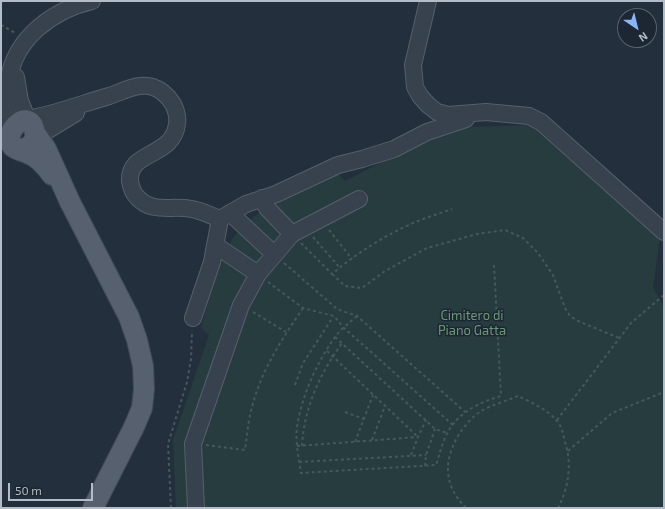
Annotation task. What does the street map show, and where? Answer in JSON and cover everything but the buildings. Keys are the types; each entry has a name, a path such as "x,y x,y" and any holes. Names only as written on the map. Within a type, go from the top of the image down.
{"main road":[{"path":"19,135 34,156 42,163 70,202 129,317 137,340 143,366 144,390 142,408 93,508"}],"street":[{"path":"19,135 8,86 14,61 26,40 41,25 60,13 83,3 92,1"},
{"path":"428,1 413,65 415,87 428,106 437,112 448,115 486,112 529,116 541,122 664,232"},
{"path":"14,61 17,90 20,101 19,135"},
{"path":"19,135 48,114 112,95 136,86 152,86 166,94 174,105 178,119 176,133 170,142 136,163 130,174 131,187 136,196 145,204 155,208 191,208 225,216 274,254"},
{"path":"19,135 70,116 112,95"},
{"path":"20,101 31,110 48,114"},
{"path":"193,318 212,262 215,245 225,216 246,204 276,194 338,165 394,149 427,132 486,112"},
{"path":"262,198 267,208 298,230"},
{"path":"196,508 193,443 241,305 258,274 274,254 298,230 358,200"},
{"path":"215,245 258,274"}],"path":[{"path":"332,274 370,246 412,223 452,209"},
{"path":"320,218 352,259"},
{"path":"298,230 340,268"},
{"path":"298,230 332,274 345,286 362,288 385,271 427,248 477,234 505,230 523,238 538,253 553,275 565,308 570,316 578,321 619,338"},
{"path":"274,254 337,309 357,316 465,412"},
{"path":"357,316 336,337 326,351 314,372 305,394 297,428 297,446 301,473 436,465 447,433 465,412 483,402 500,396 494,265"},
{"path":"258,274 303,308 334,316 344,328 453,425"},
{"path":"556,420 631,323 664,295"},
{"path":"241,305 286,332"},
{"path":"193,443 245,450 251,408 266,367 286,332 303,308"},
{"path":"295,385 303,363 334,316"},
{"path":"170,508 168,444 187,382 191,359 193,318"},
{"path":"336,337 435,429 447,433"},
{"path":"302,446 303,429 311,398 320,377 332,356 342,343"},
{"path":"326,351 418,437"},
{"path":"568,451 612,413 664,392"},
{"path":"355,442 373,394"},
{"path":"466,508 455,495 449,479 448,459 453,445 461,431 470,420 480,412 518,396 543,410 556,420 562,429 568,451 569,473 565,491 558,508"},
{"path":"372,440 385,406"},
{"path":"345,412 364,419"},
{"path":"411,455 426,420"},
{"path":"425,466 426,455 435,429"},
{"path":"297,446 418,437"},
{"path":"299,462 426,455"}],"green space":[{"name":"Cimitero di Piano Gatta","path":"530,125 660,238 653,287 664,307 664,508 176,508 173,440 209,335 201,327 211,292 225,253 237,233 270,205 296,191 335,172 345,181 448,128"}]}
